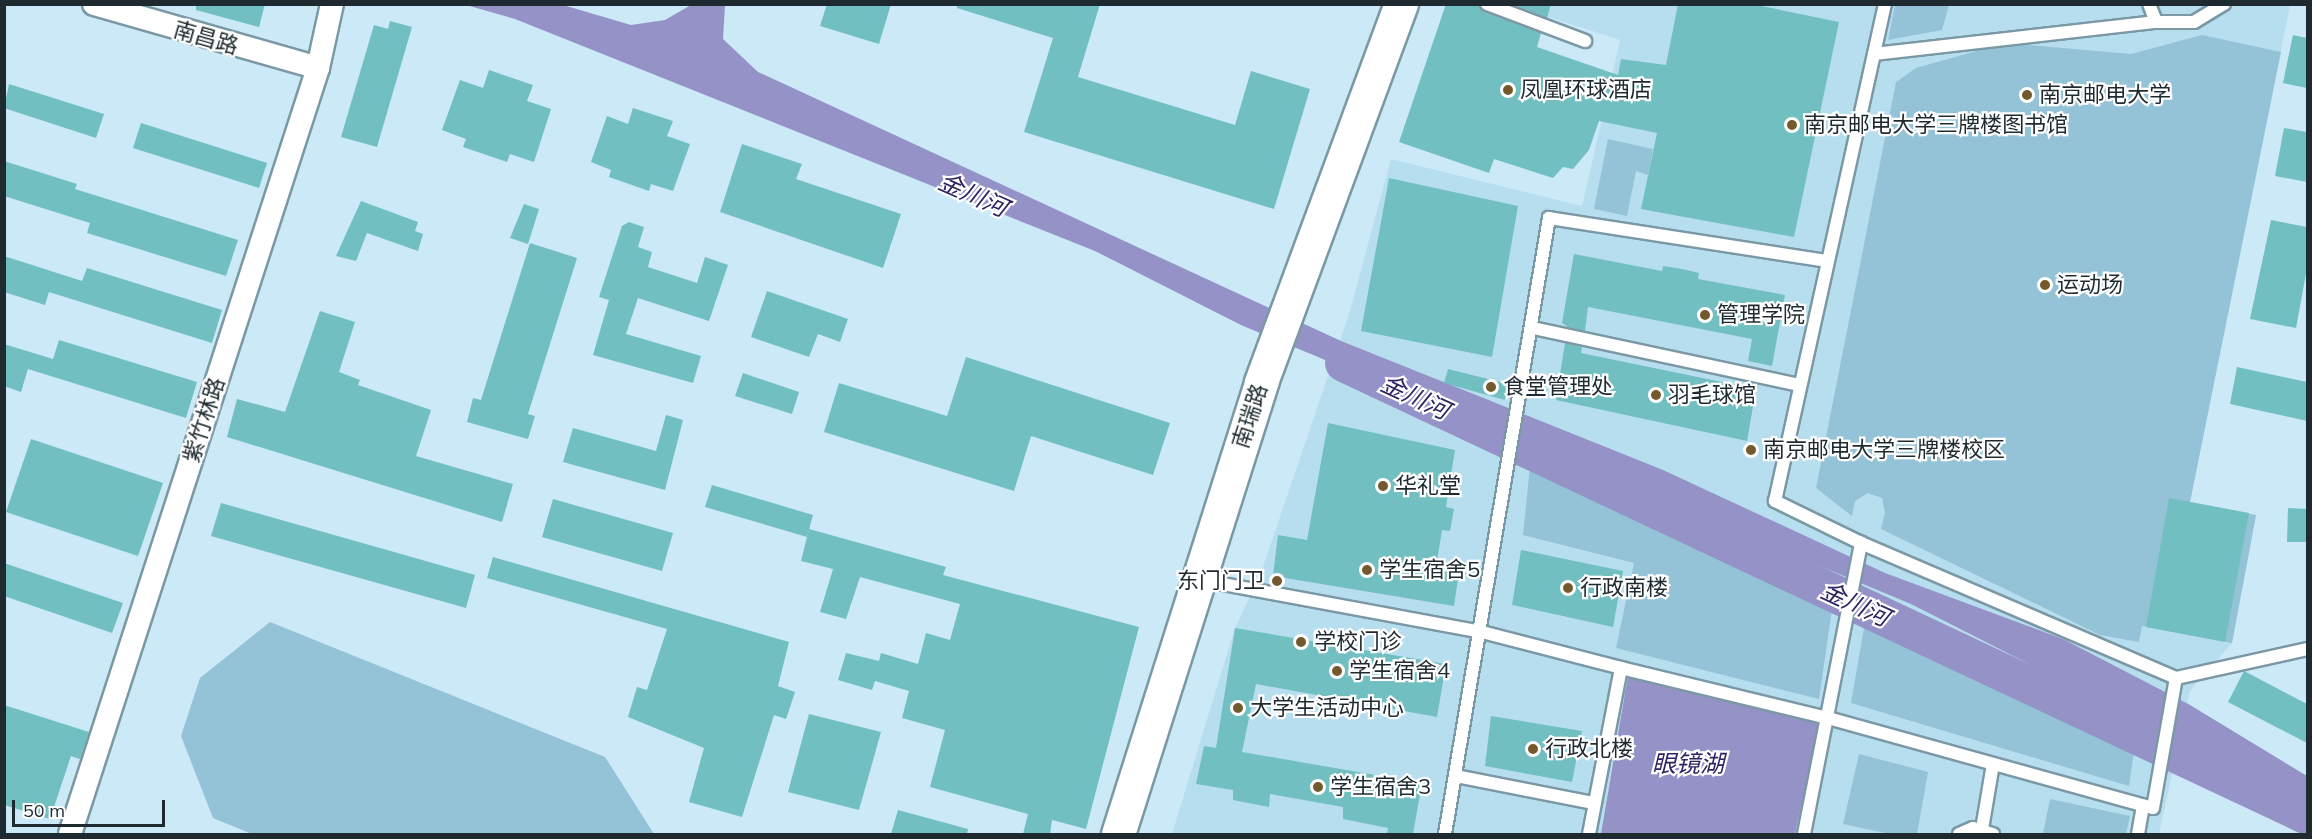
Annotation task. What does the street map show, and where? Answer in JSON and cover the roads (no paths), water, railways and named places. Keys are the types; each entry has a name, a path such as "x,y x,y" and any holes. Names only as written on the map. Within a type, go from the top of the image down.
{"street":[{"name":"南昌路","path":"94,4 319,61"},
{"name":"紫竹林路","path":"70,834 319,61 332,4"},
{"name":"南瑞路","path":"1118,834 1261,382 1401,4"}],"lane":[{"path":"1487,4 1585,42"},
{"path":"1885,4 1775,501 1860,549 2174,683 2307,649"},
{"path":"2149,4 2156,22"},
{"path":"1874,54 2156,22 2194,22 2224,4"},
{"path":"1445,834 1518,421 1549,218 1827,261"},
{"path":"1533,328 1800,385"},
{"path":"1804,834 1860,549"},
{"path":"1198,579 1482,632 1828,718 2152,808 2174,683"},
{"path":"1589,834 1621,668"},
{"path":"1959,834 1988,832 1993,764"},
{"path":"1456,776 1594,803"},
{"path":"2138,834 2143,805"}],"water":[{"path":"466,5 563,5 631,25 665,20 691,5 725,5 723,39 758,72 1341,341 1663,470 1885,573 2063,639 2190,705 2307,776 2307,805 1911,604 1241,325 1095,251 515,19"},
{"name":"眼镜湖","path":"1628,676 1819,724 1795,834 1601,834"}],"waterway":[{"name":"金川河","path":"1344,363 2308,816"}],"place":[{"name":"凤凰环球酒店","path":"1508,90"},
{"name":"南京邮电大学","path":"2027,95"},
{"name":"南京邮电大学三牌楼图书馆","path":"1792,125"},
{"name":"运动场","path":"2045,285"},
{"name":"管理学院","path":"1705,315"},
{"name":"食堂管理处","path":"1491,387"},
{"name":"羽毛球馆","path":"1656,395"},
{"name":"南京邮电大学三牌楼校区","path":"1751,450"},
{"name":"华礼堂","path":"1383,486"},
{"name":"学生宿舍5","path":"1367,570"},
{"name":"东门门卫","path":"1277,581"},
{"name":"行政南楼","path":"1568,588"},
{"name":"学校门诊","path":"1301,642"},
{"name":"学生宿舍4","path":"1337,671"},
{"name":"大学生活动中心","path":"1238,708"},
{"name":"行政北楼","path":"1533,749"},
{"name":"学生宿舍3","path":"1318,787"}]}
